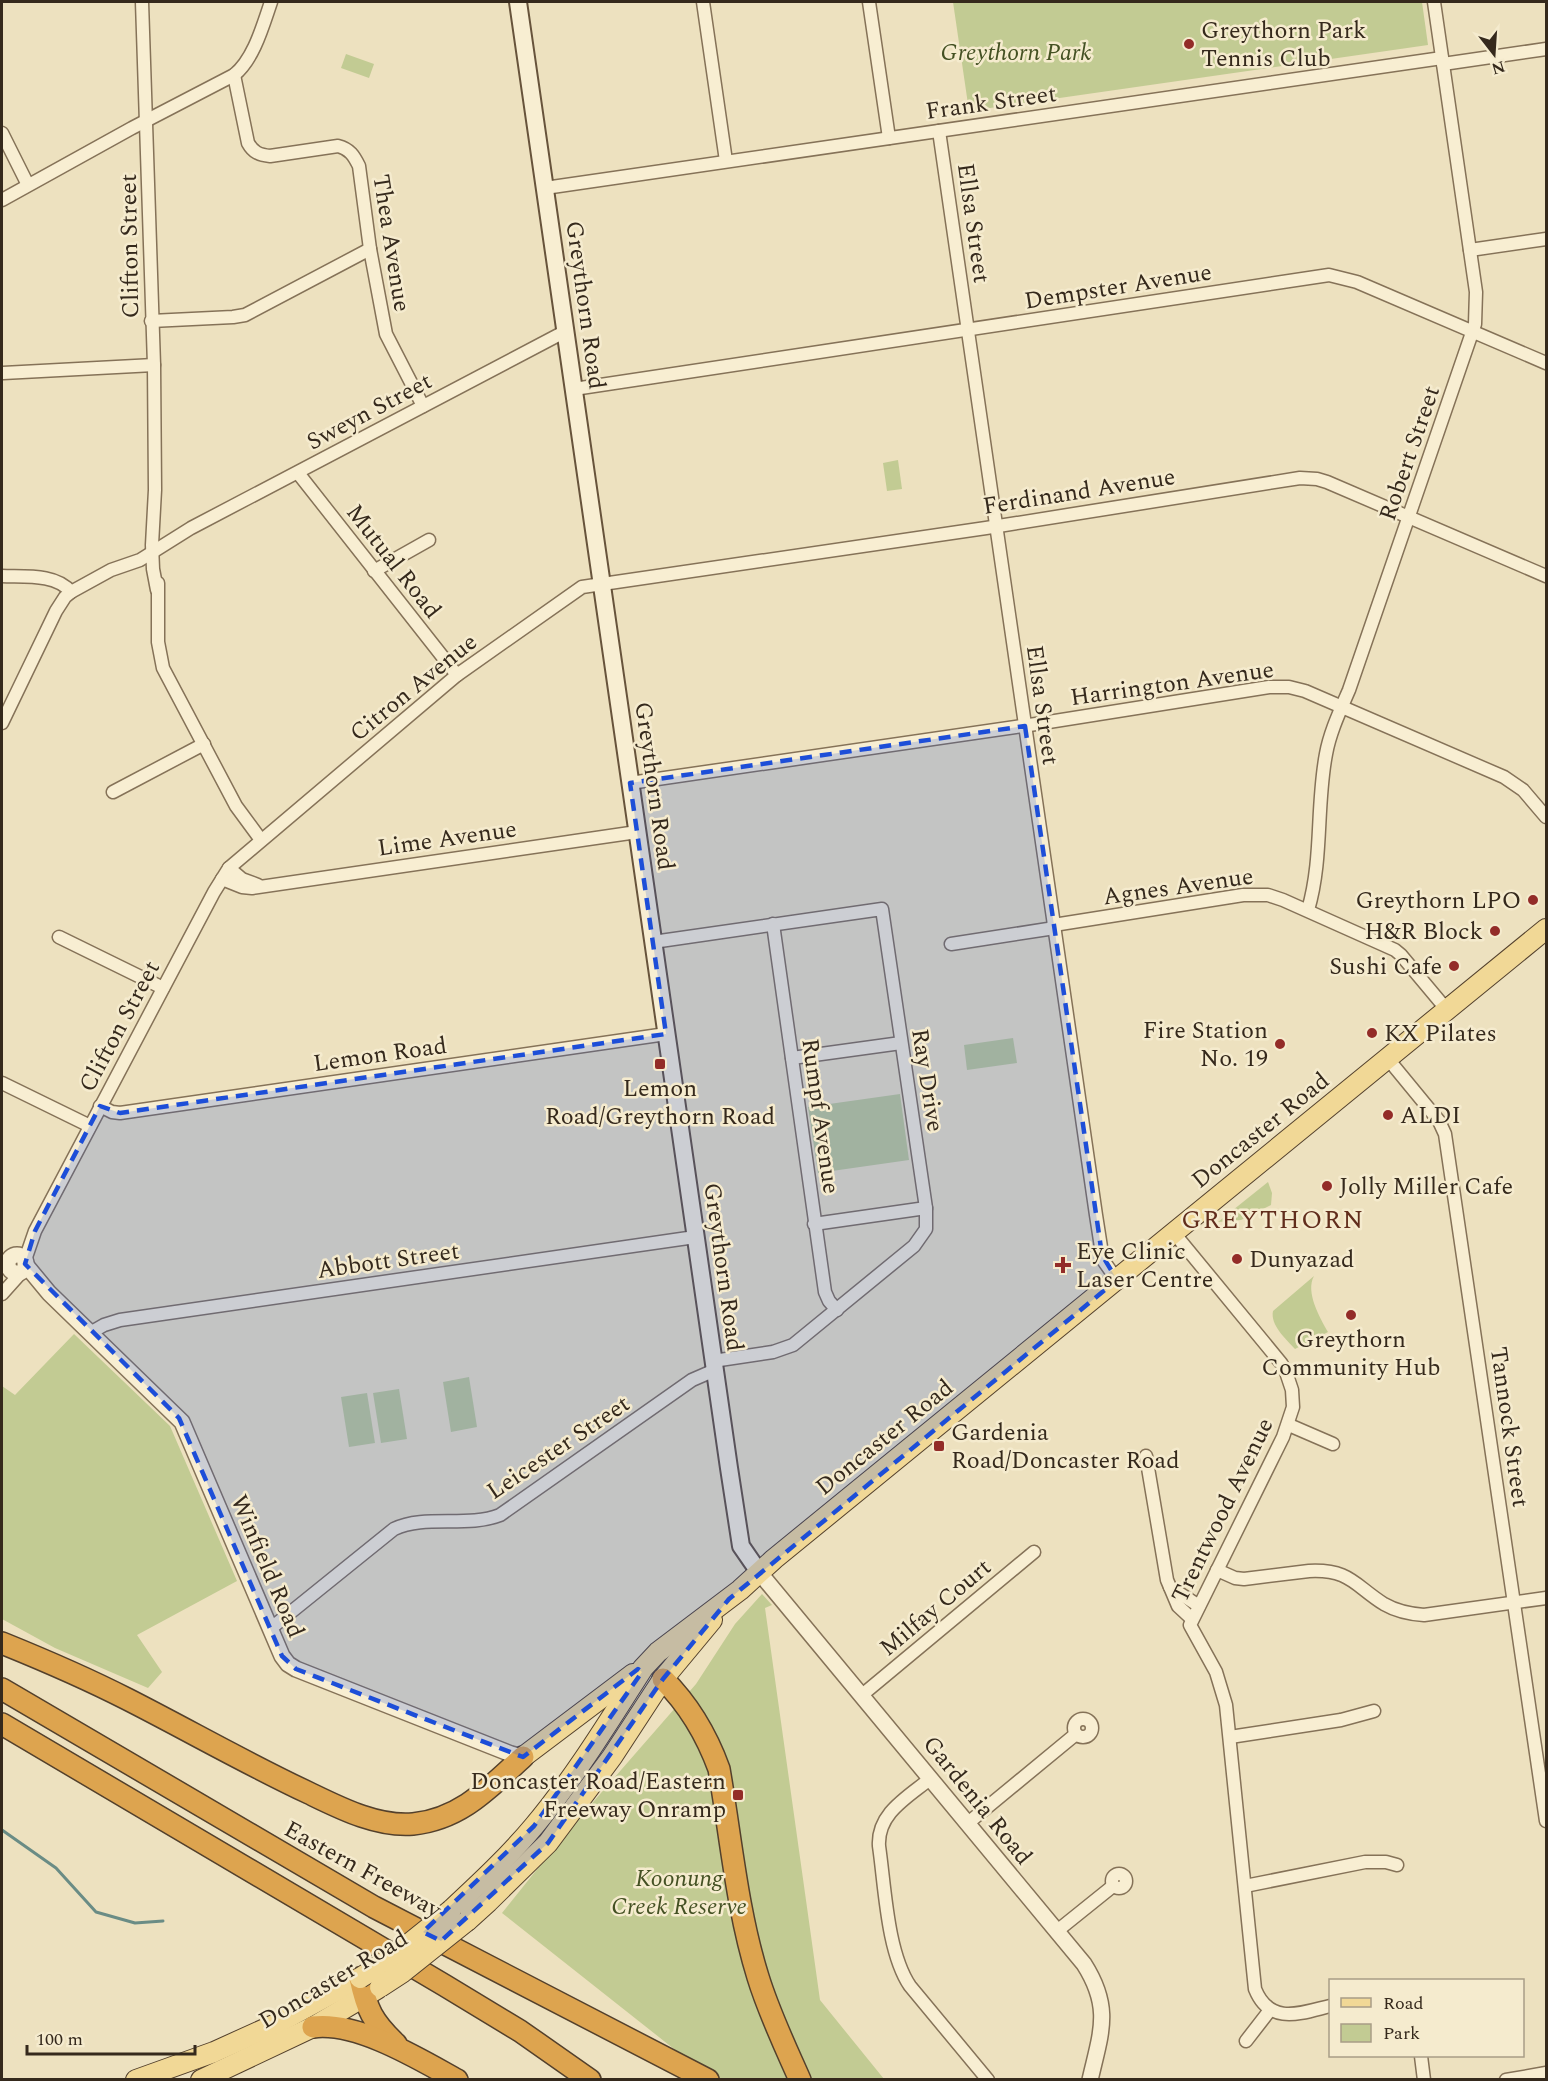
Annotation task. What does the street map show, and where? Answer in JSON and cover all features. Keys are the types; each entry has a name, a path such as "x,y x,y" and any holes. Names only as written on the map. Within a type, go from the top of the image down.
{"highway":[{"path":"2,1643 125,1698 279,1779 367,1818 411,1824 435,1820 452,1814 475,1801 523,1757"},
{"path":"663,1679 698,1724 719,1769 744,1917 756,1970 774,2021 800,2079"},
{"name":"Eastern Freeway","path":"2,1689 374,1907 708,2079"},
{"path":"2,1724 444,1985 520,2031 590,2079"},
{"path":"368,1987 367,2006 377,2026 400,2049"},
{"path":"314,2027 340,2027 400,2049 457,2079"}],"main road":[{"name":"Greythorn Road","path":"518,2 741,1546 759,1572"},
{"name":"Doncaster Road","path":"201,2079 314,2027 368,1987 390,1959 476,1886 534,1826 571,1777 643,1668 657,1652 729,1599 759,1572 1546,929"},
{"name":"Doncaster Road","path":"136,2079 214,2052 403,1972 467,1921 502,1890 548,1843 612,1757 663,1679 729,1599"},
{"name":"Doncaster Road","path":"523,1757 643,1668"},
{"path":"643,1668 663,1679"}],"street":[{"name":"Clifton Street","path":"142,2 154,365 158,642 161,663 236,806 251,849"},
{"path":"2,200 234,75 243,68 272,2"},
{"path":"703,2 726,161"},
{"path":"869,2 889,138"},
{"name":"Robert Street","path":"1308,910 1317,871 1325,756 1329,739 1349,690 1473,332 1477,302 1434,2"},
{"name":"Frank Street","path":"545,188 939,130 1442,61 1546,49"},
{"name":"Thea Avenue","path":"234,75 248,142 252,150 260,155 270,156 338,146 346,148 354,156 359,166 370,249 386,334 423,406"},
{"name":"Ellsa Street","path":"939,130 1102,1255 1105,1264 1117,1280"},
{"path":"2,133 28,185"},
{"path":"1470,250 1546,239"},
{"path":"151,321 245,315 370,249"},
{"name":"Dempster Avenue","path":"574,389 1329,275 1357,282 1546,363"},
{"name":"Sweyn Street","path":"2,723 56,611 71,592 156,547 172,534 191,528 566,331"},
{"path":"3,373 154,365"},
{"name":"Mutual Road","path":"298,472 457,675"},
{"name":"Ferdinand Avenue","path":"601,583 996,526 1300,478 1326,482 1546,576"},
{"path":"374,571 429,540"},
{"path":"2,576 54,580 63,584 71,592"},
{"name":"Citron Avenue","path":"261,840 457,675 576,589 601,583"},
{"name":"Harrington Avenue","path":"630,783 1279,687 1297,688 1342,706 1504,777 1523,790 1546,817"},
{"path":"113,792 204,744"},
{"name":"Clifton Street","path":"2,1293 14,1261 35,1231 225,874 261,840 236,806"},
{"name":"Lime Avenue","path":"225,874 262,886 637,832"},
{"name":"Agnes Avenue","path":"951,944 1243,895 1268,895 1308,910 1395,950 1447,1010"},
{"name":"Ray Drive","path":"653,942 882,909 926,1208 928,1224 920,1240 837,1311 787,1348 714,1366"},
{"name":"Rumpf Avenue","path":"773,924 825,1292 837,1311"},
{"path":"59,937 163,988"},
{"name":"Lemon Road","path":"100,1106 120,1113 666,1034"},
{"path":"792,1058 901,1043"},
{"name":"Tannock Street","path":"1388,1059 1442,1125 1445,1134 1546,1821"},
{"path":"2,1083 90,1126"},
{"path":"814,1224 926,1208"},
{"name":"Trentwood Avenue","path":"1174,1233 1281,1363 1293,1395 1289,1425 1198,1606 1192,1619 1191,1629 1208,1654 1221,1684 1226,1705 1254,1982 1261,2001 1270,2010"},
{"name":"Abbott Street","path":"90,1333 120,1320 695,1237"},
{"name":"Winfield Road","path":"14,1261 50,1293 182,1422 282,1656 292,1667 523,1757"},
{"name":"Leicester Street","path":"270,1629 394,1530 412,1524 486,1519 500,1515 714,1366"},
{"path":"1289,1425 1333,1444"},
{"path":"1146,1456 1163,1563 1178,1606 1192,1619"},
{"name":"Milfay Court","path":"862,1695 1034,1552"},
{"path":"1217,1570 1235,1578 1244,1579 1309,1571 1339,1574 1355,1581 1383,1604 1412,1614 1433,1614 1546,1598"},
{"name":"Gardenia Road","path":"759,1572 1058,1931 1089,1972 1098,1988 1102,2026 1090,2079"},
{"path":"1170,1587 1198,1606"},
{"path":"1230,1737 1341,1720 1374,1710"},
{"path":"968,1823 1076,1734"},
{"path":"931,1778 888,1814 880,1829 879,1846 894,1948 900,1970 910,1986 988,2079"},
{"path":"1245,1886 1365,1862 1386,1862 1397,1865"},
{"path":"1058,1931 1113,1886"},
{"path":"1246,2042 1270,2010 1286,2015 1329,2006"},
{"path":"1421,2057 1424,2079"},
{"path":"1506,2079 1546,2073"}],"highlighted area":[{"path":"1025,726 1102,1255 1117,1280 729,1599 663,1679 548,1843 441,1941 423,1932 534,1826 642,1672 638,1669 523,1757 296,1669 282,1656 179,1418 25,1264 35,1231 100,1106 120,1113 666,1034 630,783"}],"green space":[{"name":"Greythorn Park","path":"953,2 1422,2 1428,45 969,111"},
{"path":"346,54 374,64 369,78 341,68"},
{"path":"898,460 902,489 887,491 883,463"},
{"path":"1013,1038 1017,1063 967,1070 964,1045"},
{"path":"900,1094 909,1160 818,1173 808,1107"},
{"path":"1268,1182 1272,1193 1271,1205 1241,1220 1218,1222"},
{"path":"1314,1276 1312,1297 1328,1332 1295,1349 1276,1327 1273,1311"},
{"path":"74,1334 170,1426 237,1581 137,1635 162,1672 148,1688 55,1648 2,1619 2,1386 15,1395"},
{"path":"469,1377 477,1427 451,1432 443,1382"},
{"path":"399,1389 407,1439 381,1443 373,1393"},
{"path":"367,1393 375,1443 349,1447 341,1397"},
{"name":"Koonung Creek Reserve","path":"762,1594 772,1605 765,1608 820,2000 884,2079 712,2079 502,1913 567,1832 696,1684 735,1624"}],"waterway":[{"path":"2,1830 56,1868 96,1912 135,1923 163,1921"}],"place":[{"name":"Greythorn Park Tennis Club","path":"1189,44"},
{"name":"Greythorn LPO","path":"1533,900"},
{"name":"H&R Block","path":"1495,931"},
{"name":"Sushi Cafe","path":"1454,966"},
{"name":"KX Pilates","path":"1372,1033"},
{"name":"Fire Station No. 19","path":"1280,1044"},
{"name":"Lemon Road/Greythorn Road","path":"660,1064"},
{"name":"ALDI","path":"1388,1115"},
{"name":"Jolly Miller Cafe","path":"1327,1186"},
{"name":"Dunyazad","path":"1237,1259"},
{"name":"Eye Clinic Laser Centre","path":"1063,1265"},
{"name":"Greythorn Community Hub","path":"1351,1315"},
{"name":"Gardenia Road/Doncaster Road","path":"939,1446"},
{"name":"Doncaster Road/Eastern Freeway Onramp","path":"738,1795"}],"district":[{"name":"GREYTHORN","path":"1273,1219"}]}
